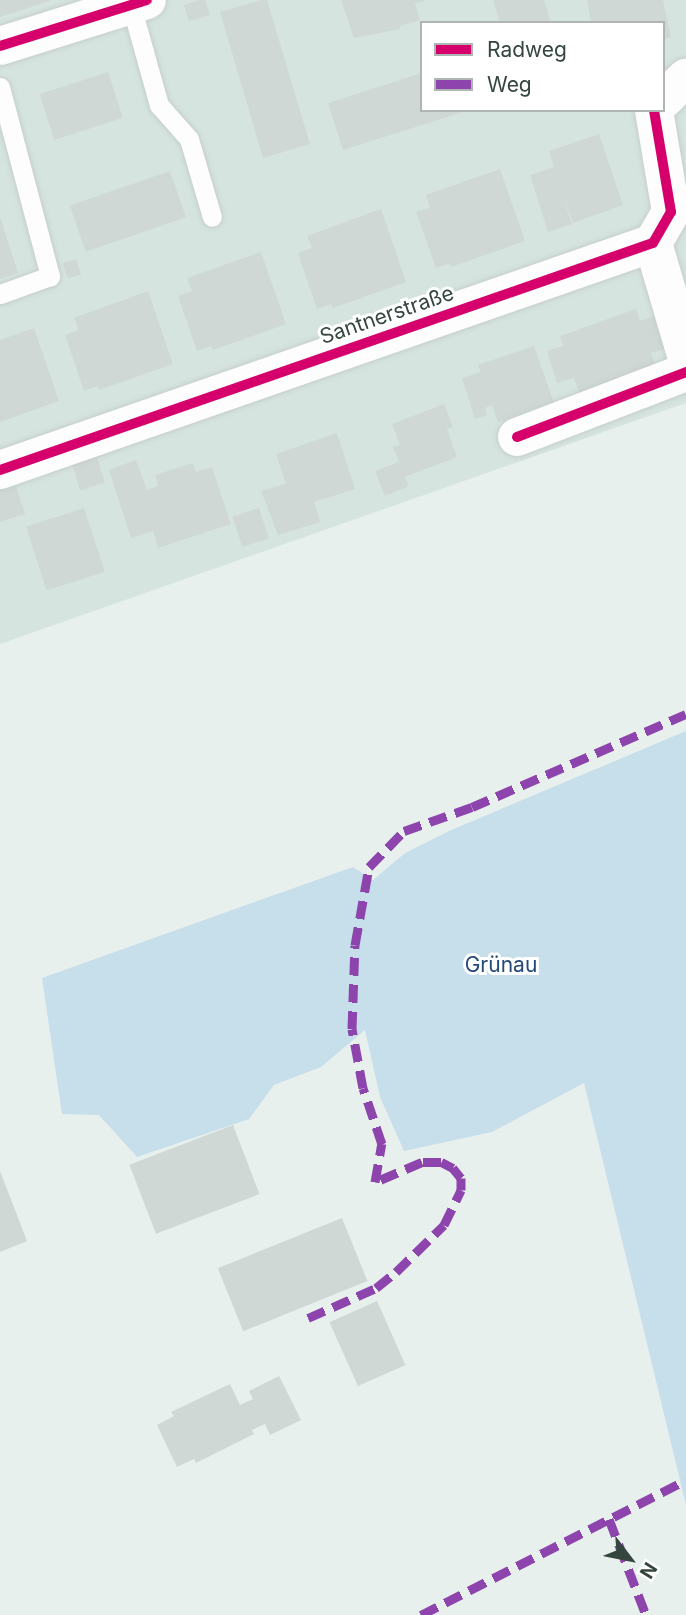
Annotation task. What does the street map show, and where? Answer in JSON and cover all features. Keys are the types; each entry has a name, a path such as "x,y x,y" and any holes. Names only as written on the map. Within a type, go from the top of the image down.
{"street":[{"path":"0,46 139,2"},
{"path":"665,98 686,78"},
{"path":"654,112 671,212 653,243 686,355"},
{"name":"Santnerstraße","path":"0,470 653,243"},
{"path":"517,437 686,372"}],"lane":[{"path":"139,2 159,105 189,139 212,217"},
{"path":"0,87 50,276 0,294"}],"shaded area":[{"path":"0,0 686,0 686,403 0,644"}],"green space":[{"name":"Grünau","path":"686,731 686,1505 584,1083 492,1132 404,1151 380,1097 365,1030 321,1067 274,1085 249,1119 137,1157 99,1115 62,1114 42,978 353,867 373,880 405,853 449,831"}],"building":[{"path":"0,0 50,0 50,1 0,17"},
{"path":"205,0 210,15 189,21 184,5"},
{"path":"267,0 310,144 263,158 220,12"},
{"path":"341,0 425,1 415,3 420,20 400,26 400,29 354,38"},
{"path":"493,0 544,0 550,21 499,21"},
{"path":"587,0 663,0 671,37 665,38 665,21 591,21"},
{"path":"108,72 123,118 54,140 40,94"},
{"path":"420,74 420,112 463,112 343,150 328,103"},
{"path":"599,134 623,205 573,223 562,193 572,224 548,232 530,175 554,167 549,151"},
{"path":"500,169 525,241 451,267 450,263 436,268 416,212 430,208 426,195"},
{"path":"170,171 186,217 86,252 70,206"},
{"path":"381,209 406,282 333,308 331,304 317,309 298,253 312,248 307,236"},
{"path":"0,217 18,273 0,279"},
{"path":"261,252 286,324 213,350 211,346 197,351 178,296 192,291 187,278"},
{"path":"76,259 81,274 68,279 63,263"},
{"path":"148,291 173,364 99,390 98,386 84,391 65,335 79,330 74,318"},
{"path":"636,309 640,321 654,316 665,349 651,353 656,369 580,396 574,378 557,383 547,351 563,346 560,336"},
{"path":"34,328 59,401 0,422 0,340"},
{"path":"534,346 554,403 498,422 492,405 485,408 487,415 475,419 462,378 481,372 478,365"},
{"path":"444,404 453,427 447,429 457,457 405,477 409,486 385,496 375,471 399,462 393,447 400,445 392,424"},
{"path":"337,433 355,489 314,502 320,522 278,535 261,491 286,484 276,454"},
{"path":"97,457 105,483 80,490 72,465"},
{"path":"136,460 147,490 158,486 155,475 193,463 196,472 212,467 231,524 158,548 153,531 131,538 109,470"},
{"path":"16,486 25,514 0,522 0,490"},
{"path":"84,508 105,572 47,591 26,527"},
{"path":"259,508 269,538 242,547 232,517"},
{"path":"233,1125 260,1194 156,1234 129,1165"},
{"path":"0,1171 27,1241 0,1252"},
{"path":"342,1218 367,1281 243,1331 218,1268"},
{"path":"377,1301 405,1365 358,1386 329,1322"},
{"path":"279,1376 301,1420 270,1435 265,1424 252,1430 254,1434 196,1463 194,1459 177,1467 157,1425 174,1416 171,1412 230,1384 240,1405 253,1399 249,1391"}],"marked path":[{"path":"375,1182 382,1144 363,1088 352,1029 355,945 369,867 404,831 472,807 686,714"},
{"path":"308,1318 376,1288 396,1272 444,1225 461,1190 461,1178 453,1168 441,1162 422,1162 375,1182"},
{"path":"421,1615 686,1480"},
{"path":"609,1519 646,1615"}],"cycle path":[{"path":"0,46 147,0"},
{"path":"0,470 653,243 671,212 654,112"},
{"path":"517,437 686,372"}]}
